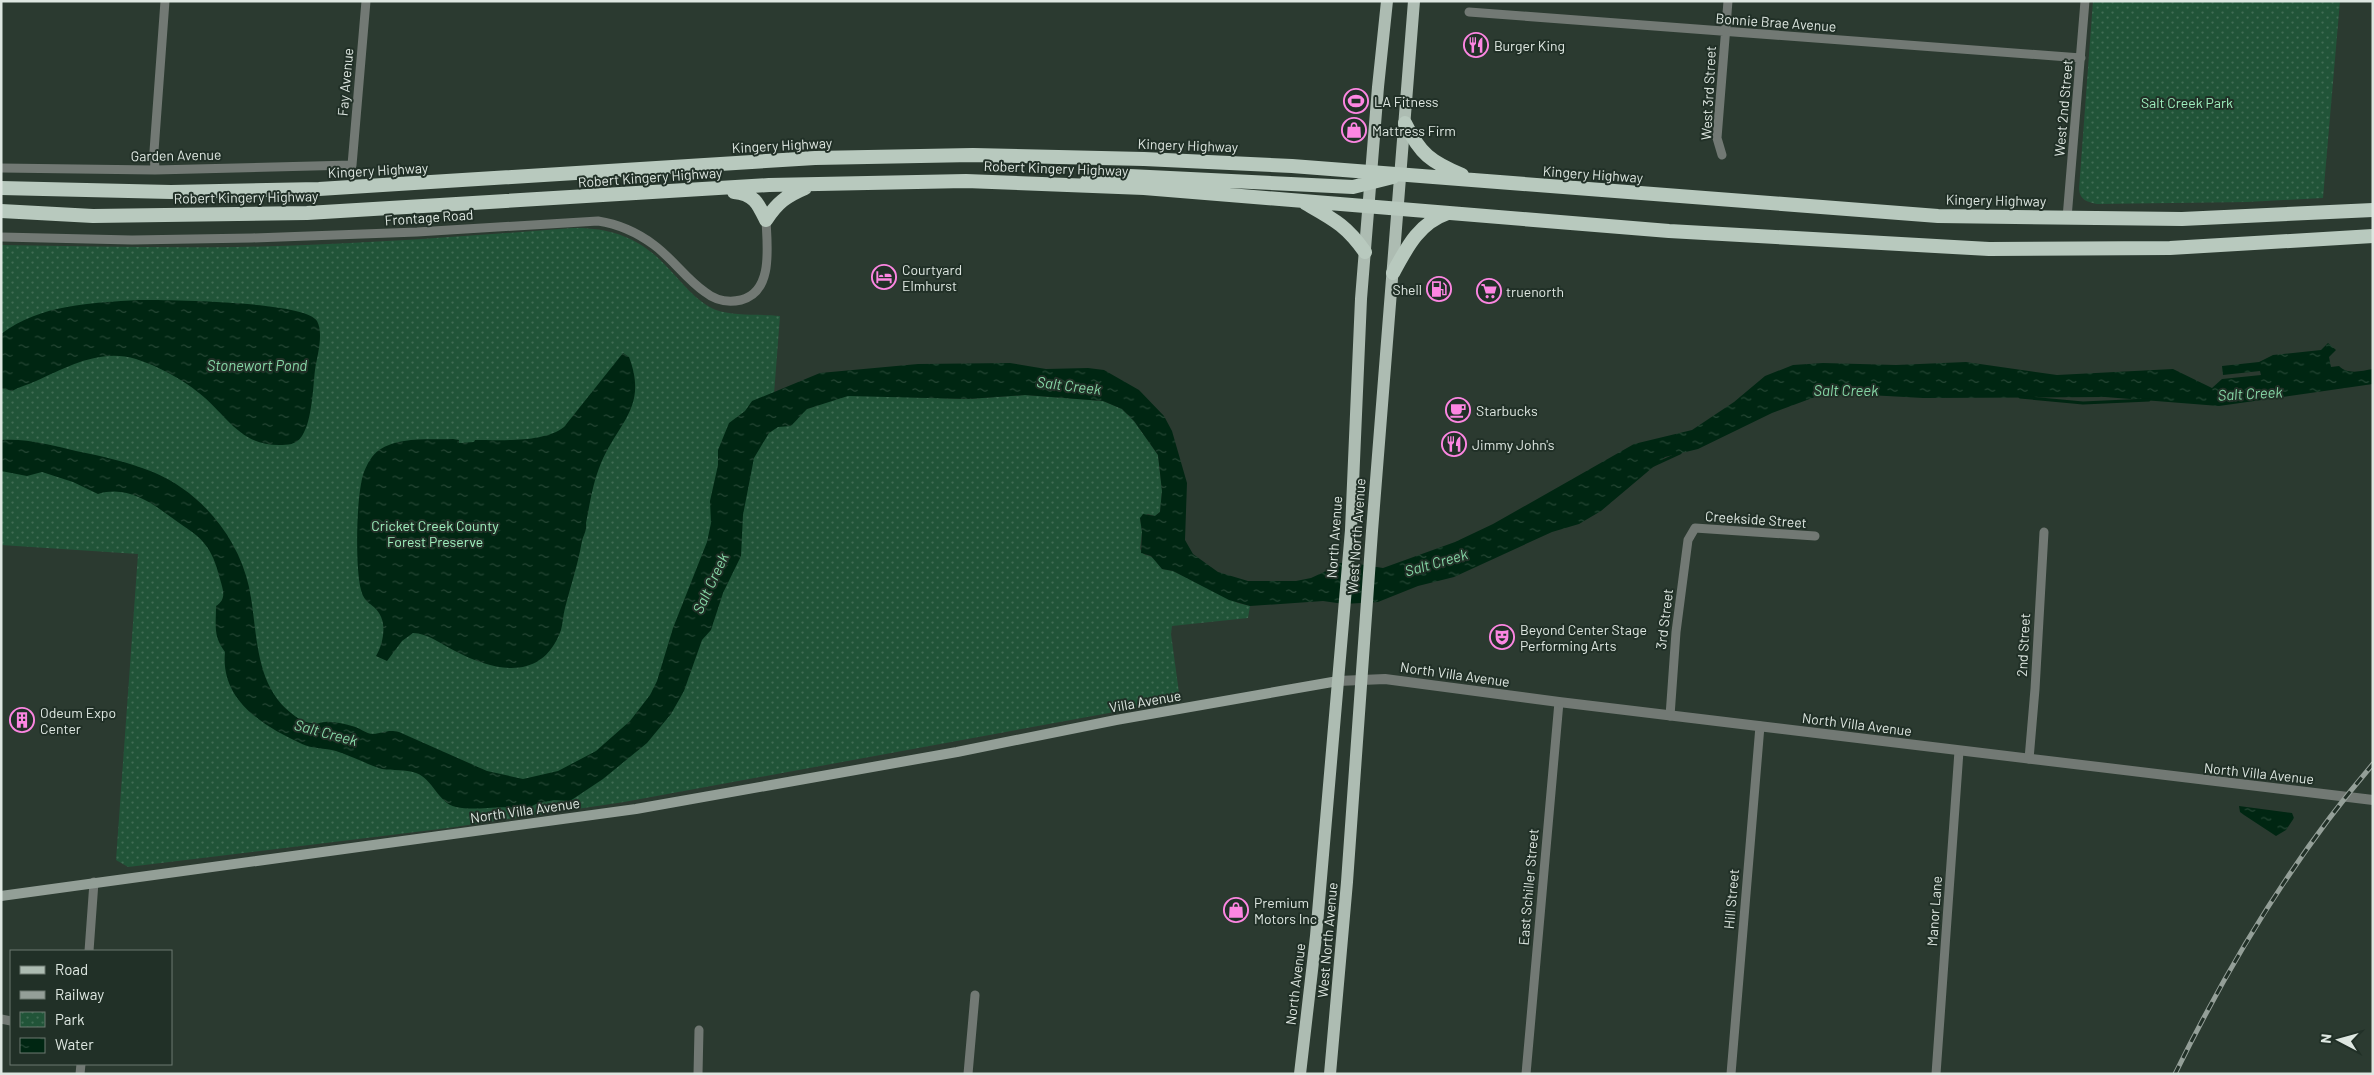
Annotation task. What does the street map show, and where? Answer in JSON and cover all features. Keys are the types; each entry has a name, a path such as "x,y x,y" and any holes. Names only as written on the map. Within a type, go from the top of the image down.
{"highway":[{"path":"1405,123 1412,138 1429,159 1437,165 1474,180"},
{"name":"Kingery Highway","path":"1,188 171,192 319,189 815,158 973,156 1154,160 1292,166 1371,178 1401,174 1938,216 2182,219 2373,210"},
{"path":"1075,185 1109,175 1344,187 1371,178"},
{"name":"Robert Kingery Highway","path":"1,211 93,216 307,213 708,189 816,184 966,181 1144,188 1300,200"},
{"path":"766,220 776,205 787,195 816,184"},
{"path":"708,189 749,194 756,199 766,220"},
{"path":"1300,200 1398,210 1453,212 1669,231 1988,250 2170,248 2373,236"},
{"path":"1300,200 1343,225 1365,252"},
{"path":"1393,273 1418,231 1436,217 1453,212"}],"main road":[{"name":"North Avenue","path":"1300,1074 1316,936 1338,681 1350,530 1368,207 1387,1"},
{"name":"West North Avenue","path":"1330,1074 1347,882 1365,619 1414,1"},
{"name":"Villa Avenue","path":"957,752 1116,720 1338,681"},
{"name":"North Villa Avenue","path":"1,896 636,808 957,752"}],"street":[{"path":"155,170 154,151 165,1"},
{"name":"Fay Avenue","path":"352,166 366,1"},
{"name":"West 3rd Street","path":"1722,155 1717,138 1728,1"},
{"name":"West 2nd Street","path":"2067,218 2085,1"},
{"name":"Bonnie Brae Avenue","path":"1469,12 2081,58"},
{"name":"Garden Avenue","path":"1,168 155,170 352,166"},
{"name":"Frontage Road","path":"1,238 132,240 252,238 380,234 598,221 620,226 637,235 663,252 703,291 713,297 734,302 752,294 763,279 767,258 766,220"},
{"name":"Creekside Street","path":"1695,528 1815,536"},
{"name":"3rd Street","path":"1670,716 1676,632 1684,568 1688,540 1695,528"},
{"name":"2nd Street","path":"2029,759 2044,532"},
{"name":"North Villa Avenue","path":"1338,681 1385,679 1670,716 2373,800"},
{"name":"East Schiller Street","path":"1526,1074 1559,702"},
{"name":"Hill Street","path":"1731,1074 1760,726"},
{"name":"Manor Lane","path":"1936,1074 1959,751"},
{"path":"89,950 94,882"},
{"path":"968,1074 975,995"},
{"path":"698,1074 699,1030"}],"green space":[{"name":"Salt Creek Park","path":"2093,1 2340,1 2323,198 2247,202 2097,204 2085,200 2081,196 2079,189"},
{"name":"Cricket Creek County Forest Preserve","path":"572,228 612,232 636,242 657,257 702,302 716,310 739,314 780,316 774,394 807,409 848,395 968,399 1025,395 1103,401 1122,409 1134,421 1158,455 1162,491 1160,512 1155,516 1148,514 1140,518 1142,532 1140,549 1145,555 1155,560 1162,569 1173,571 1238,603 1250,606 1248,618 1172,626 1171,634 1180,700 624,802 448,828 128,867 116,860 138,554 1,545 1,245 278,246 404,240"}],"water":[{"name":"Stonewort Pond","path":"139,300 204,301 263,306 288,309 307,314 317,321 320,339 312,404 308,422 300,439 292,444 282,445 265,444 254,440 234,427 199,393 185,383 153,365 123,356 97,357 84,361 12,391 1,388 1,334 16,324 33,316 67,307"},
{"path":"2328,343 2336,350 2329,357 2331,367 2339,366 2346,371 2373,369 2373,384 2219,406 2105,397 1923,398 1850,394 1815,397 1772,413 1698,449 1665,457 1601,511 1579,524 1552,532 1454,577 1418,586 1378,602 1344,604 1323,601 1250,606 1229,600 1173,571 1162,569 1151,556 1141,553 1142,532 1140,518 1143,514 1155,516 1160,512 1162,491 1158,455 1134,421 1122,409 1103,401 1025,395 968,399 848,396 807,409 791,426 778,427 769,433 754,458 743,515 741,556 723,593 711,630 702,640 684,691 671,714 647,743 603,779 570,801 554,800 536,804 524,810 507,807 473,809 450,805 427,780 416,773 382,769 336,751 306,746 260,720 237,698 230,685 225,669 225,652 216,630 216,606 222,600 223,591 213,559 207,547 200,539 139,497 119,492 98,494 73,482 42,472 27,476 1,471 1,440 20,440 48,444 144,468 187,491 215,518 236,551 249,587 263,671 279,701 291,713 300,720 315,724 323,722 339,723 355,727 370,734 389,731 399,732 487,771 523,779 558,771 596,751 630,721 650,695 657,681 673,628 707,542 711,523 710,501 718,465 718,450 729,423 745,411 752,401 820,373 918,364 1010,363 1046,369 1088,368 1104,370 1139,390 1164,416 1172,431 1187,483 1185,540 1193,554 1218,572 1248,581 1296,581 1311,578 1324,572 1334,563 1352,563 1383,568 1455,542 1493,524 1634,444 1692,430 1734,402 1765,376 1793,365 1823,363 1896,365 1966,362 2057,375 2173,369 2212,388 2222,379 2261,375 2260,371 2223,375 2222,366 2259,362 2273,355 2321,350"},
{"path":"623,353 629,357 634,374 635,389 633,401 629,413 608,448 598,470 590,500 586,530 564,611 561,630 553,647 542,658 529,665 515,668 500,667 485,664 429,637 413,633 402,641 387,661 376,656 381,646 383,623 379,613 367,601 361,590 357,549 361,482 365,469 372,457 379,450 387,446 405,441 453,439 459,440 459,443 474,442 475,440 533,438 555,432 564,427"},
{"path":"2239,806 2292,813 2294,818 2286,830 2276,836 2240,812"}],"waterway":[{"name":"Salt Creek","path":"2020,397 2083,403 2149,400"},
{"name":"Salt Creek","path":"1654,465 1680,453"}],"railway":[{"path":"2175,1074 2240,952 2290,874 2344,799 2373,764"}],"place":[{"name":"Burger King","path":"1476,45"},
{"name":"LA Fitness","path":"1356,101"},
{"name":"Mattress Firm","path":"1354,130"},
{"name":"Courtyard Elmhurst","path":"884,277"},
{"name":"Shell","path":"1439,289"},
{"name":"truenorth","path":"1489,291"},
{"name":"Starbucks","path":"1458,410"},
{"name":"Jimmy John's","path":"1454,444"},
{"name":"Beyond Center Stage Performing Arts","path":"1502,637"},
{"name":"Odeum Expo Center","path":"22,720"},
{"name":"Premium Motors Inc","path":"1236,910"}]}
